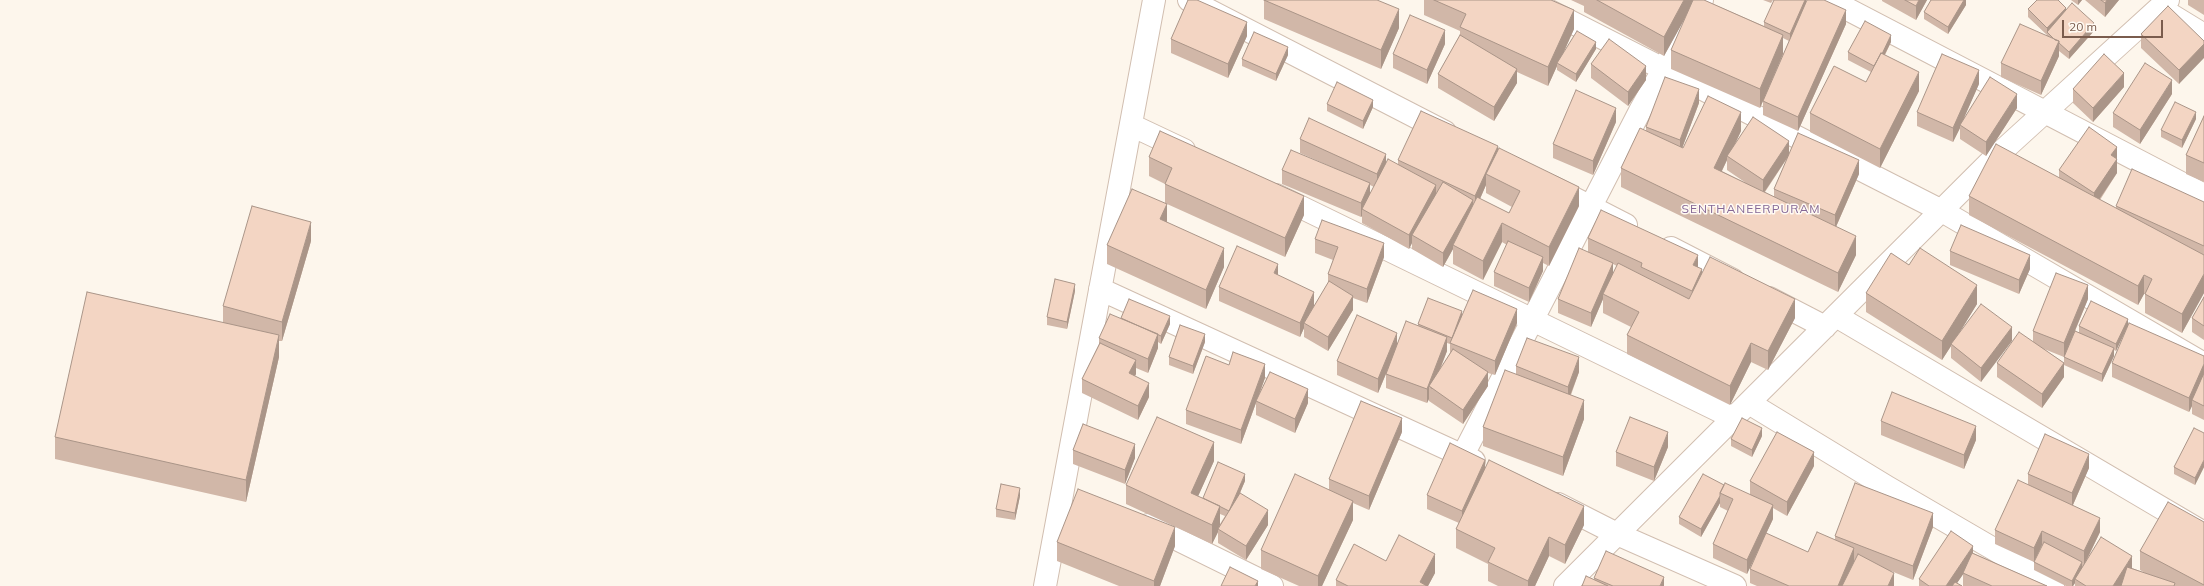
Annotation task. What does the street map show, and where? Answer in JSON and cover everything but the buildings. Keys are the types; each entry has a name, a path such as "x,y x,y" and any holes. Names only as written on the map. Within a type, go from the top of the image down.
{"street":[{"path":"1044,586 1154,0"},
{"path":"1189,0 1464,142"},
{"path":"1528,0 1942,211 2204,364"},
{"path":"1462,455 1664,68 1702,0"},
{"path":"1830,0 2047,111 2204,195"},
{"path":"1565,586 1990,162 2163,4 2204,35"},
{"path":"1131,125 1203,160"},
{"path":"1534,178 1651,238 1830,322 2204,533"},
{"path":"1260,187 1734,418"},
{"path":"1100,289 1462,455 1491,470"},
{"path":"1749,403 1886,487 2040,576 2053,586"},
{"path":"1064,483 1084,493"},
{"path":"1540,494 1617,534 1735,586"},
{"path":"1133,517 1272,586"}],"district":[{"name":"SENTHANEERPURAM","path":"1751,209"}]}
